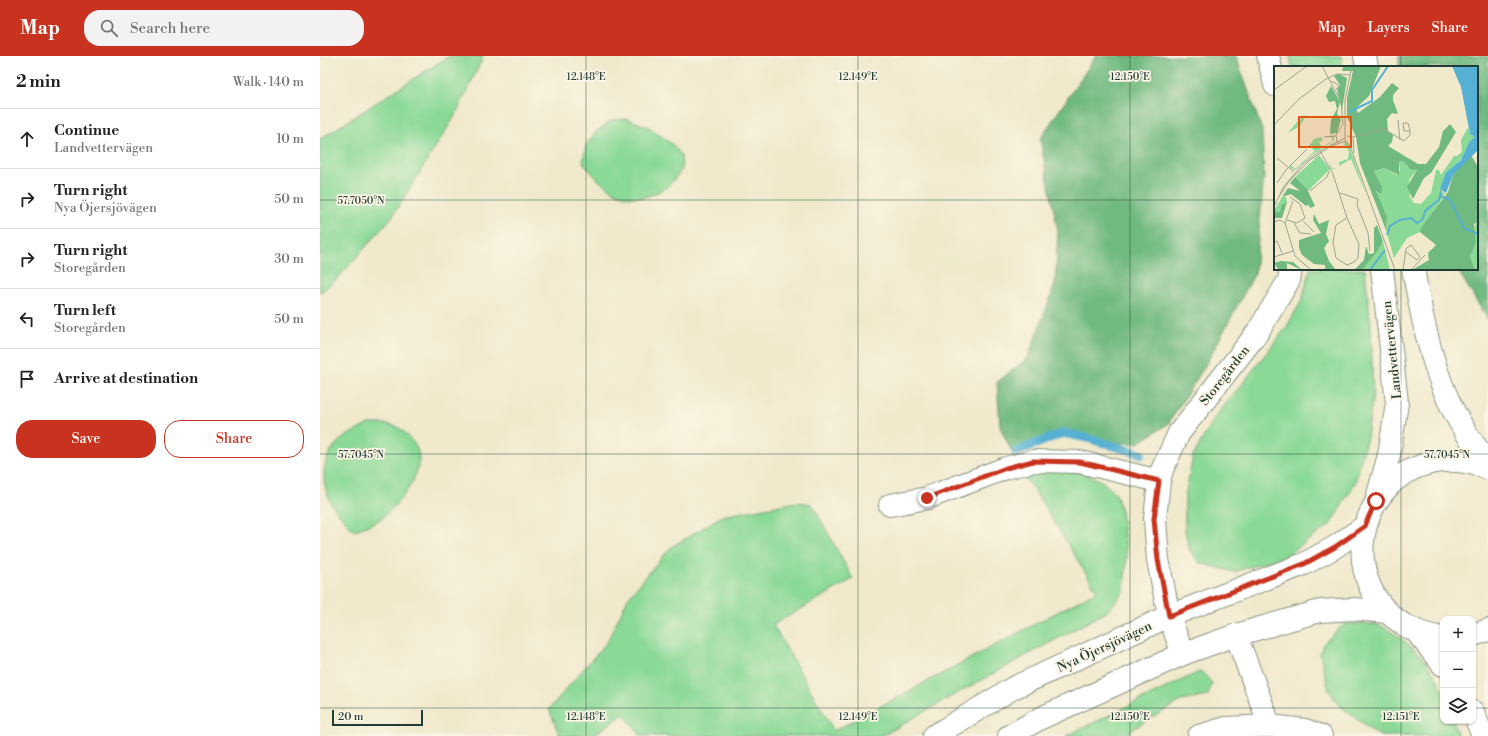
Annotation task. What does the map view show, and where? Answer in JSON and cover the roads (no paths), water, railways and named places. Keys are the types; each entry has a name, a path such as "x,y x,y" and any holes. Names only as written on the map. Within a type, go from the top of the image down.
{"street":[{"path":"1268,56 1274,81"},
{"path":"1365,56 1367,66"},
{"name":"Storegården","path":"1183,654 1169,616 1158,560 1154,519 1162,470 1179,433 1257,333 1288,280 1291,270"},
{"name":"Landvettervägen","path":"1382,270 1397,403 1389,455 1376,501 1365,526 1362,549 1365,572 1374,593 1388,612 1400,622 1415,630 1440,637"},
{"path":"1413,270 1422,318 1433,363 1452,410 1480,453 1488,461"},
{"name":"Landvettervägen","path":"1376,501 1399,478 1428,463 1450,460 1461,461 1472,463 1488,469"},
{"path":"890,505 927,498 1006,468 1033,461 1080,462 1159,481"},
{"name":"Nya Öjersjövägen","path":"934,736 1014,688 1169,616 1304,564 1335,547 1365,526"},
{"path":"1009,736 1042,718 1183,654 1236,635 1320,611 1354,609 1388,612"},
{"name":"Landvettervägen","path":"1415,630 1440,661"},
{"path":"1476,634 1488,630"},
{"path":"1236,635 1270,726"},
{"path":"1476,719 1483,736"},
{"path":"1199,736 1226,728 1270,726 1305,730 1321,736"}],"waterway":[{"path":"1016,452 1063,433 1087,438 1141,454"}]}
